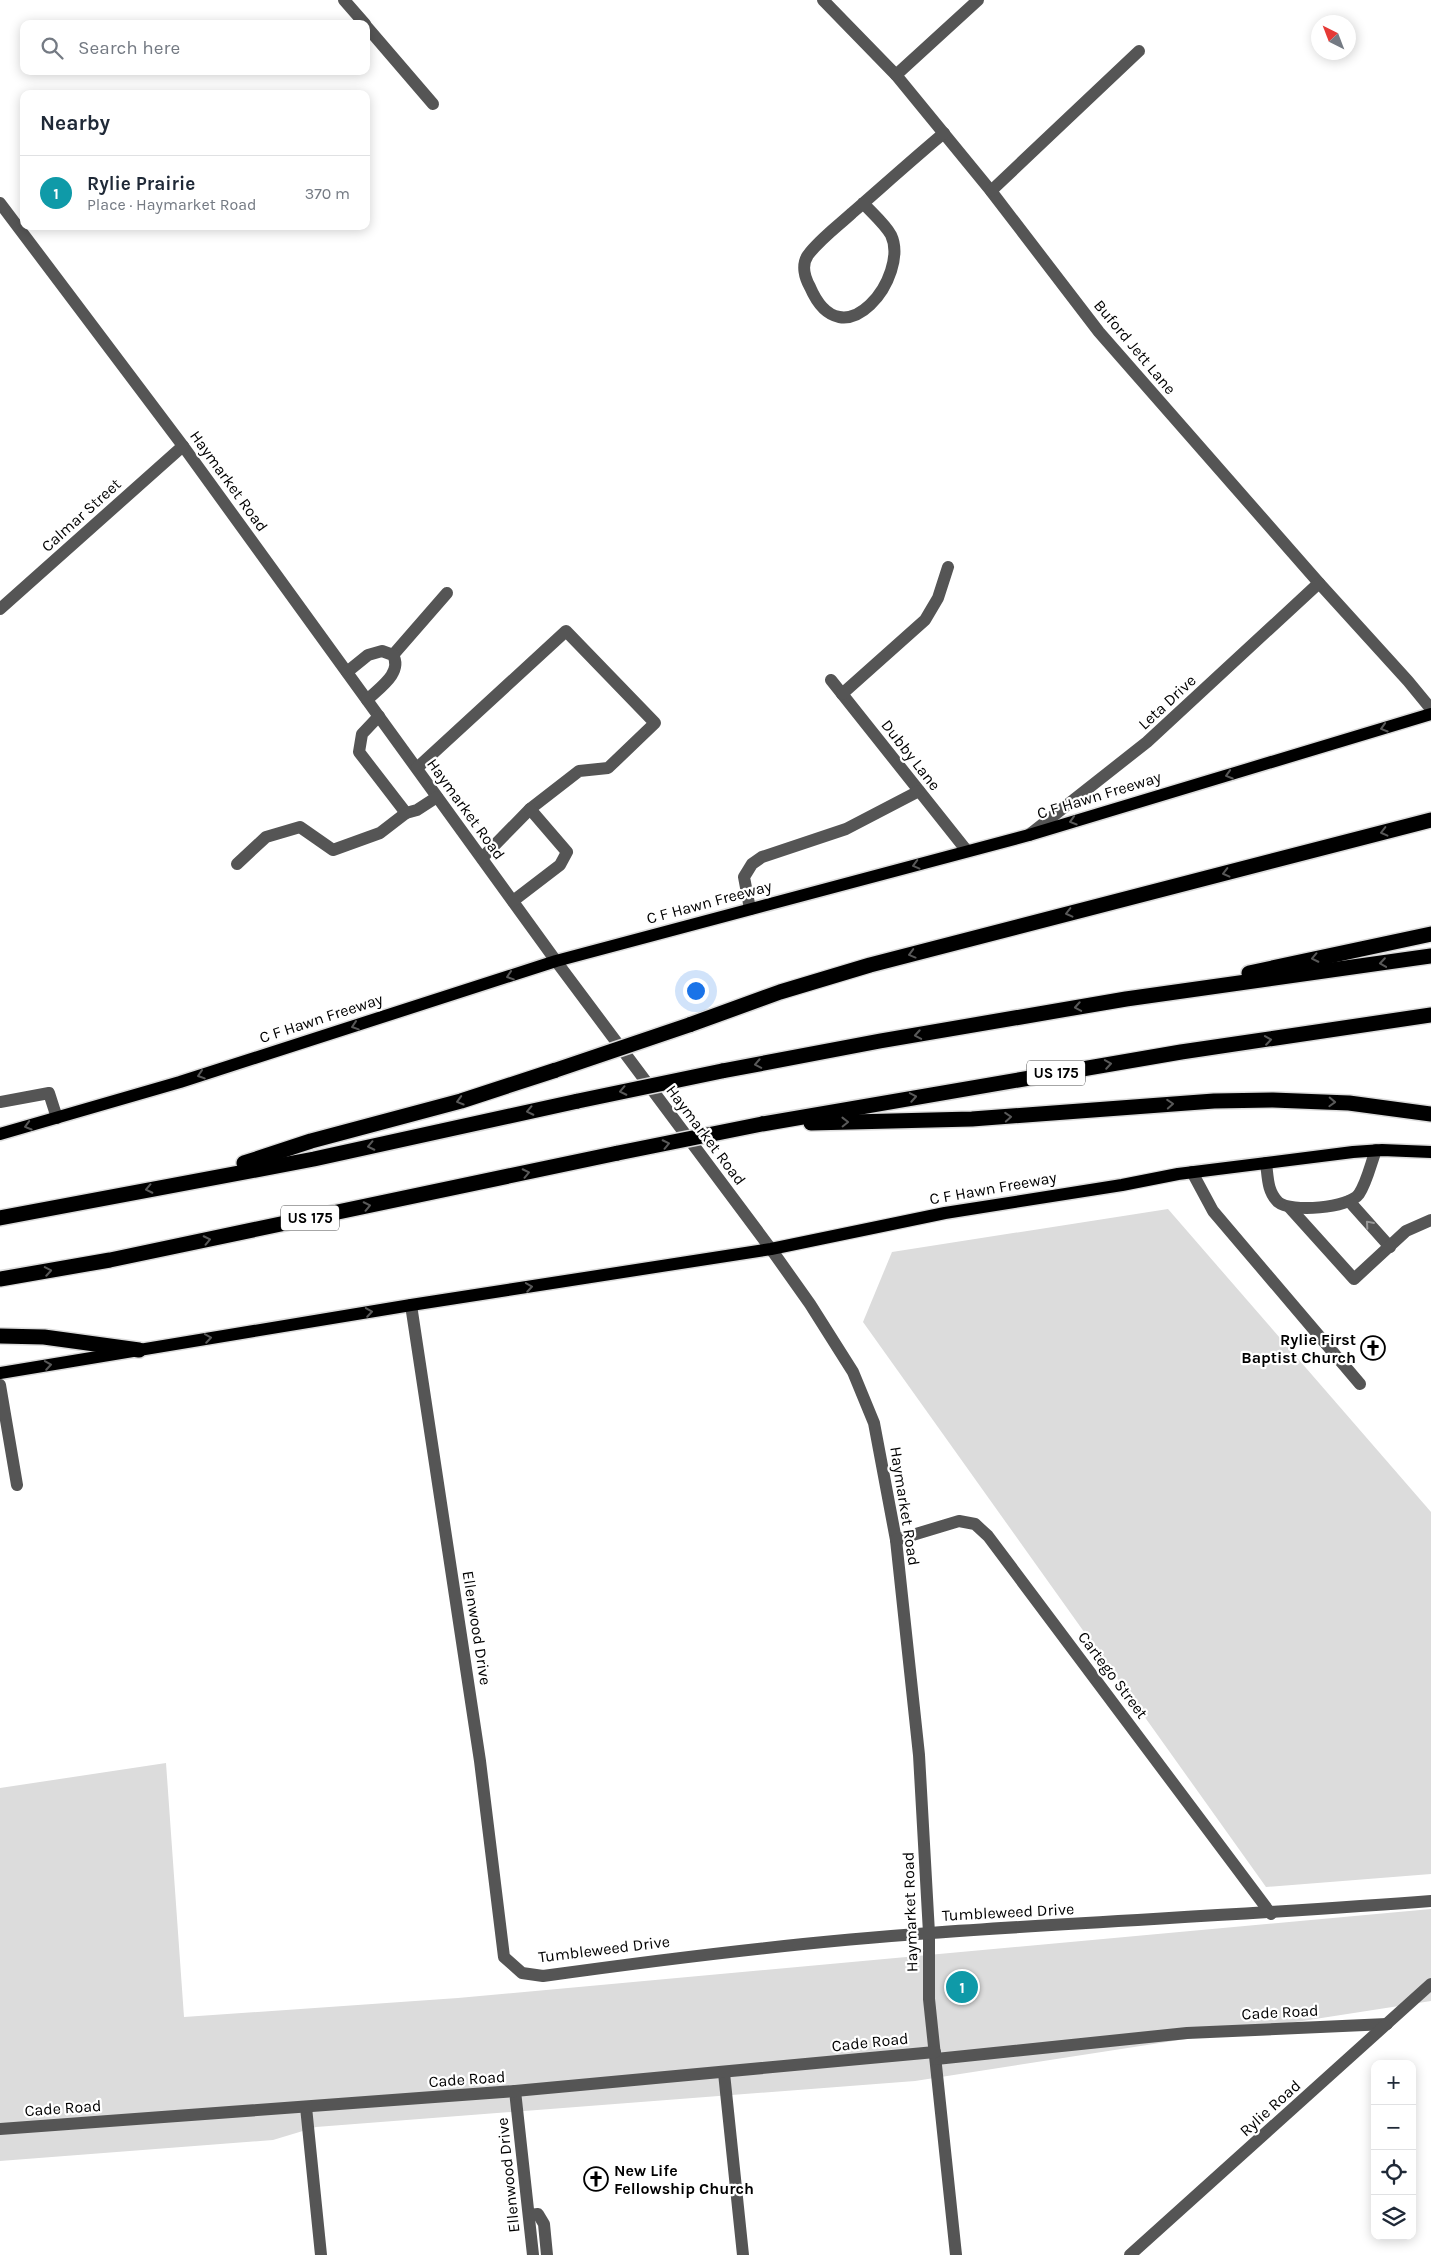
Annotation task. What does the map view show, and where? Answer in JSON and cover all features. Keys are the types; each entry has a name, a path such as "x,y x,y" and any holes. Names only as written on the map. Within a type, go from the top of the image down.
{"highway":[{"path":"197,1179 311,1141 461,1101 690,1025 780,992 870,965 1431,820"},
{"path":"0,1218 197,1179 314,1159 722,1071 1126,999 1431,934"},
{"path":"1126,999 1431,956"},
{"name":"US 175","path":"0,1279 110,1260 762,1124 999,1082 1431,1015"},
{"path":"1351,1028 1431,1023"},
{"path":"762,1124 972,1119 1205,1102 1273,1100 1349,1103 1431,1114"},
{"path":"0,1336 44,1336 139,1350"}],"main road":[{"name":"C F Hawn Freeway","path":"0,1134 180,1082 556,961 1029,835 1431,714"},
{"name":"C F Hawn Freeway","path":"0,1373 412,1305 771,1250 945,1213 1192,1172 1376,1150 1431,1152"}],"street":[{"path":"344,0 361,20"},
{"name":"Buford Jett Lane","path":"823,0 896,74 991,191 1099,332 1431,709"},
{"path":"896,74 978,0"},
{"path":"370,31 433,104"},
{"path":"991,191 1139,51"},
{"path":"863,203 890,234 895,253 890,276 874,301 861,314 844,319 833,315 823,308 812,292 804,275 807,256 863,203 944,133"},
{"name":"Haymarket Road","path":"0,203 20,230"},
{"name":"Haymarket Road","path":"20,230 183,446 556,961 771,1250 810,1304 853,1372 874,1423 896,1540 919,1755 929,1933 929,1999 956,2255"},
{"name":"Calmar Street","path":"0,609 183,446"},
{"path":"842,694 925,620 938,598 948,567"},
{"name":"Leta Drive","path":"1029,835 1147,742 1319,583"},
{"path":"393,655 447,593"},
{"path":"417,768 566,631 655,723 608,768 579,772 530,809 482,858"},
{"path":"347,672 368,656 382,650 393,655 396,661 395,672 367,700"},
{"name":"Dubby Lane","path":"831,680 966,851"},
{"path":"379,716 362,734 359,752 406,813"},
{"path":"750,909 744,877 752,864 762,857 846,829 919,791"},
{"path":"237,864 266,837 300,827 333,850 380,833 406,813 417,810 438,797"},
{"path":"513,901 560,865 567,852 530,809"},
{"path":"0,1102 49,1093 57,1118"},
{"path":"1290,1208 1342,1205 1359,1195 1376,1150"},
{"path":"1266,1162 1269,1190 1279,1203 1290,1208 1354,1279 1406,1232 1431,1220"},
{"path":"1192,1172 1213,1211 1360,1384"},
{"path":"1349,1201 1390,1247"},
{"name":"Ellenwood Drive","path":"412,1305 480,1761 504,1957"},
{"path":"0,1385 17,1485"},
{"name":"Cartego Street","path":"896,1540 959,1521 975,1524 988,1536 1271,1914"},
{"name":"Tumbleweed Drive","path":"504,1957 522,1973 543,1976 693,1955 929,1933 1271,1914 1431,1901"},
{"name":"Rylie Road","path":"1130,2255 1431,1984"},
{"name":"Cade Road","path":"0,2129 515,2091 1187,2033 1387,2024"},
{"path":"724,2073 742,2255"},
{"name":"Ellenwood Drive","path":"515,2091 533,2255"},
{"path":"306,2106 322,2255"},
{"path":"529,2215 538,2214 544,2224 547,2255"}],"shaded area":[{"path":"1168,1209 1431,1512 1431,1874 1266,1887 863,1322 892,1252"},
{"path":"166,1763 184,2017 458,1998 1431,1909 1431,2001 915,2081 316,2127 273,2140 0,2161 0,1788"}],"place":[{"name":"Rylie First Baptist Church","path":"1373,1348"},
{"name":"Rylie Prairie","path":"962,1987"},
{"name":"New Life Fellowship Church","path":"596,2179"}]}
